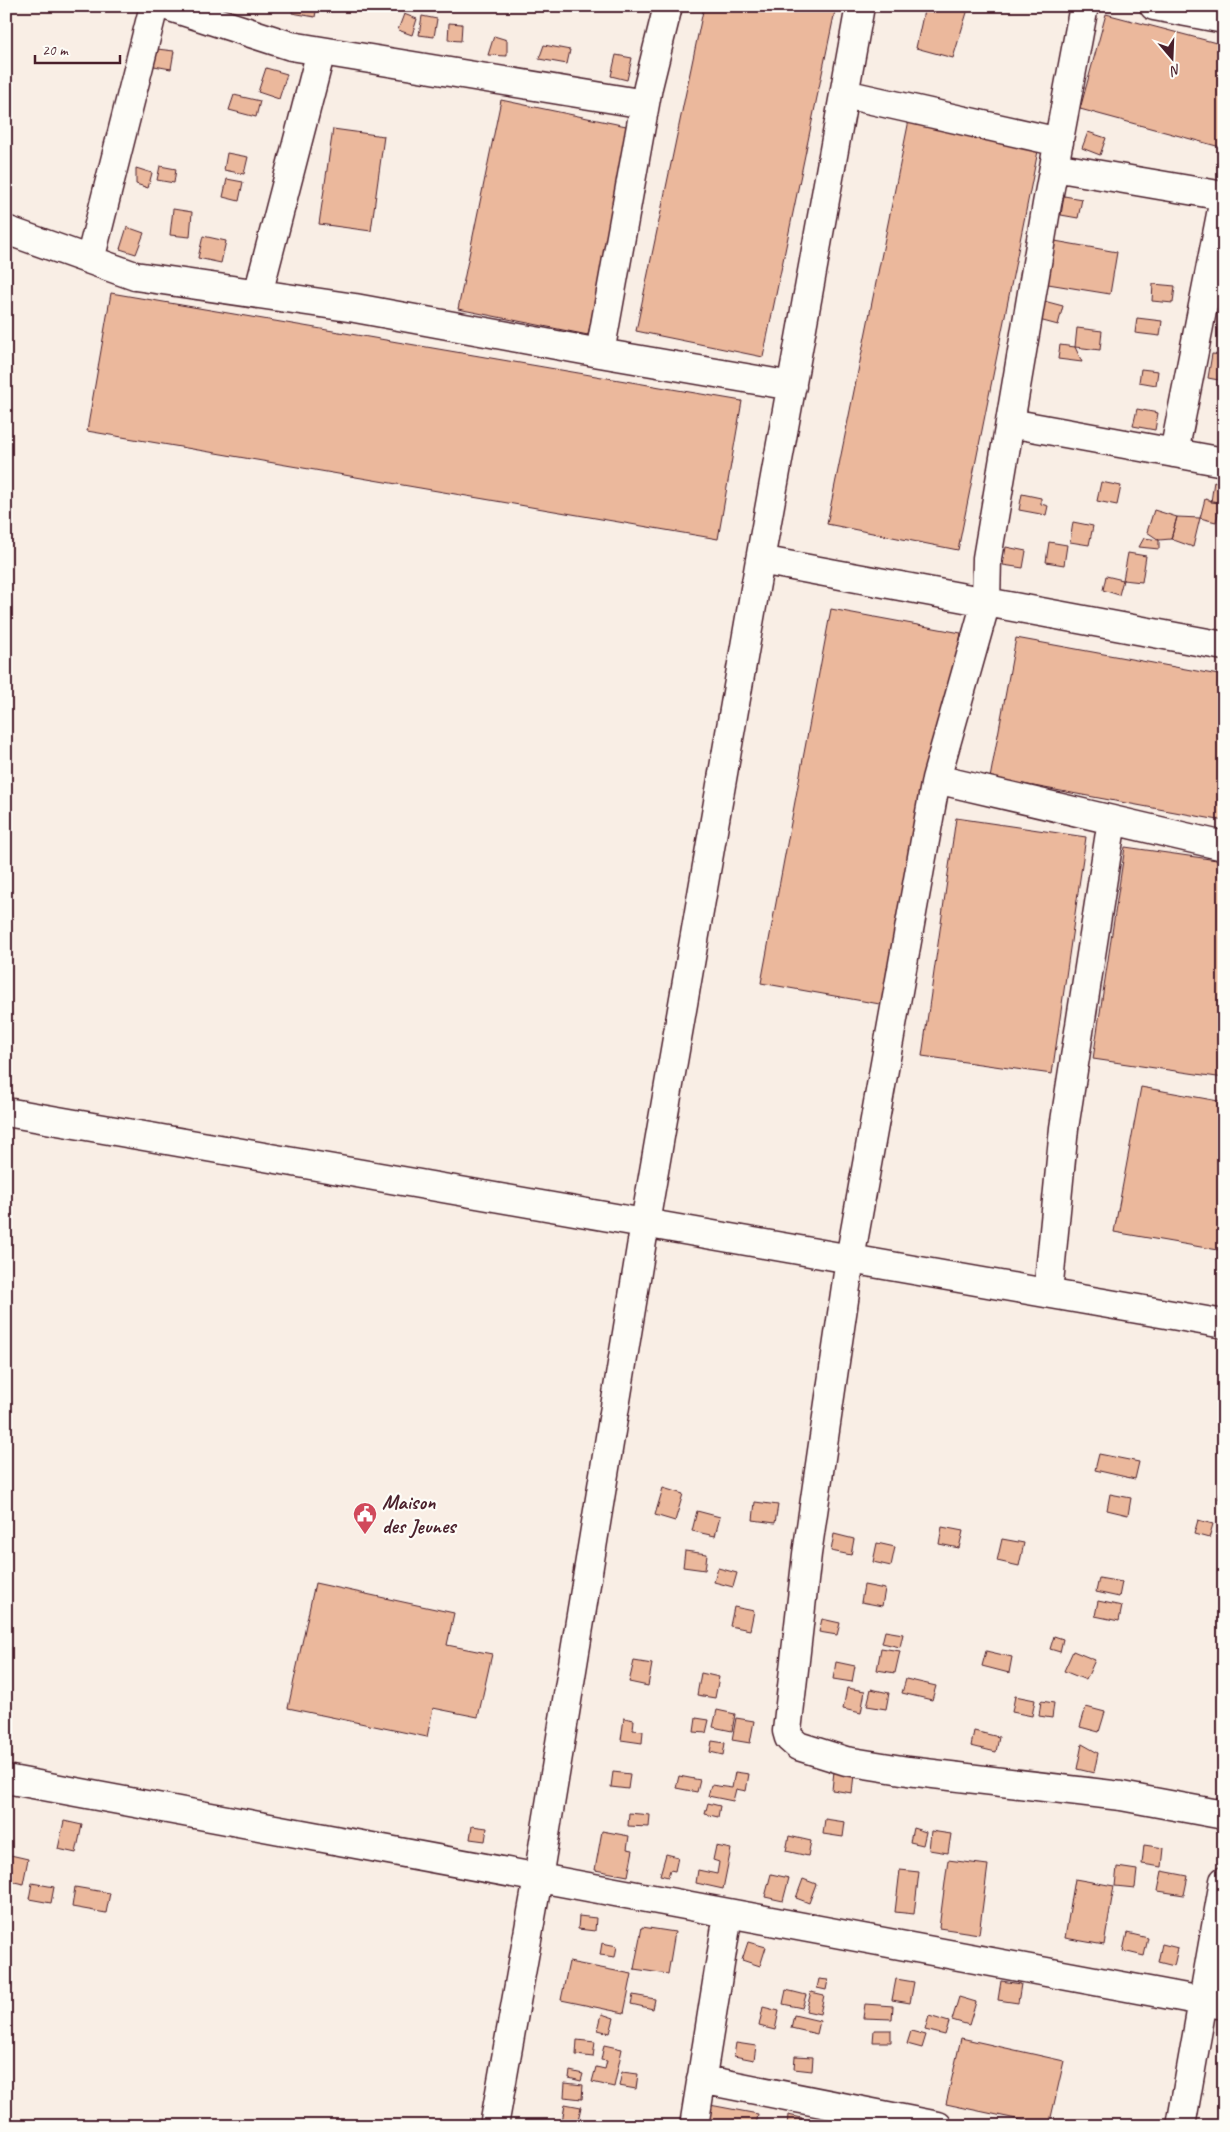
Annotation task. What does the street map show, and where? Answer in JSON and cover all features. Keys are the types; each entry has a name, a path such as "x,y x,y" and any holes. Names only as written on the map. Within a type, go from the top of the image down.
{"street":[{"path":"90,260 154,6"},
{"path":"167,6 291,46 645,104"},
{"path":"600,354 645,104 668,6"},
{"path":"494,2126 538,1878 645,1223 760,560 860,6"},
{"path":"1084,6 1056,155 986,558 986,602 936,778 850,1259 807,1554 787,1731 789,1738 798,1746 846,1761 908,1771 1121,1796 1224,1815"},
{"path":"1154,6 1224,19"},
{"path":"258,294 322,51"},
{"path":"845,94 1056,155 1224,198 1174,453"},
{"path":"6,230 135,276 355,308 600,354 792,386"},
{"path":"1010,423 1224,462"},
{"path":"760,560 1224,646"},
{"path":"936,778 1224,846"},
{"path":"1048,1293 1064,1128 1112,820"},
{"path":"6,1112 1224,1324"},
{"path":"6,1779 1213,2004"},
{"path":"1181,2126 1213,2004 1224,1881"},
{"path":"694,2126 728,1914"},
{"path":"701,2080 872,2119 938,2126"}],"building":[{"path":"293,6 317,6 315,17 292,13"},
{"path":"704,6 836,6 763,357 636,331"},
{"path":"925,6 969,6 953,58 916,48"},
{"path":"404,14 417,19 412,35 398,30"},
{"path":"1106,14 1224,45 1224,148 1080,109"},
{"path":"422,16 437,19 434,37 419,35"},
{"path":"449,23 462,24 461,41 448,40"},
{"path":"494,36 507,40 507,56 488,55"},
{"path":"544,45 570,50 567,64 539,59"},
{"path":"157,49 174,51 171,69 154,66"},
{"path":"616,55 632,58 627,80 611,76"},
{"path":"266,68 287,74 279,99 258,92"},
{"path":"234,95 260,101 256,117 229,110"},
{"path":"501,100 631,127 588,335 458,309"},
{"path":"909,120 1039,146 958,550 827,524"},
{"path":"333,129 384,136 371,231 319,224"},
{"path":"1088,132 1106,138 1100,155 1082,148"},
{"path":"227,153 248,157 244,174 224,170"},
{"path":"160,166 176,169 174,183 157,180"},
{"path":"136,168 152,173 148,188 136,184"},
{"path":"227,179 243,182 239,201 223,197"},
{"path":"1064,196 1082,199 1078,218 1061,215"},
{"path":"173,209 192,212 190,237 170,235"},
{"path":"127,227 144,233 136,254 120,249"},
{"path":"203,236 226,241 221,263 198,258"},
{"path":"1055,241 1117,252 1110,294 1048,284"},
{"path":"1153,284 1175,286 1173,303 1152,301"},
{"path":"111,293 742,401 718,539 87,431"},
{"path":"1044,301 1063,306 1058,325 1039,320"},
{"path":"1137,318 1162,321 1160,336 1135,333"},
{"path":"1077,328 1102,331 1100,350 1075,347"},
{"path":"1060,345 1075,347 1082,362 1058,359"},
{"path":"1212,354 1224,355 1224,381 1208,378"},
{"path":"1141,369 1158,371 1156,385 1139,382"},
{"path":"1137,409 1158,413 1155,430 1133,426"},
{"path":"1214,481 1224,485 1221,503 1211,502"},
{"path":"1101,482 1121,486 1117,505 1097,501"},
{"path":"1022,494 1041,498 1041,504 1048,506 1046,515 1019,510"},
{"path":"1205,499 1221,503 1216,522 1200,518"},
{"path":"1154,510 1177,517 1171,539 1159,540 1147,532"},
{"path":"1177,517 1200,518 1193,547 1171,539"},
{"path":"1073,522 1093,526 1089,545 1070,542"},
{"path":"1144,538 1159,540 1159,549 1139,547"},
{"path":"1049,542 1067,545 1064,565 1046,562"},
{"path":"1006,547 1026,551 1023,568 1003,565"},
{"path":"1128,553 1146,556 1142,582 1123,580"},
{"path":"1106,576 1123,580 1119,595 1103,590"},
{"path":"831,609 961,633 891,1006 761,983"},
{"path":"1016,638 1224,676 1224,821 990,778"},
{"path":"956,818 1086,837 1052,1074 922,1056"},
{"path":"1125,847 1224,861 1224,1078 1093,1059"},
{"path":"1141,1087 1224,1102 1224,1251 1114,1232"},
{"path":"1099,1454 1139,1462 1135,1479 1095,1470"},
{"path":"1224,1481 1224,1500 1219,1499"},
{"path":"663,1488 683,1494 675,1521 655,1515"},
{"path":"1110,1494 1131,1498 1128,1515 1107,1510"},
{"path":"755,1502 778,1505 775,1523 753,1520"},
{"path":"697,1511 720,1517 715,1536 692,1531"},
{"path":"1198,1520 1213,1524 1209,1538 1194,1534"},
{"path":"942,1527 963,1531 959,1548 939,1544"},
{"path":"834,1534 854,1539 851,1555 831,1551"},
{"path":"1002,1539 1024,1543 1019,1566 997,1561"},
{"path":"877,1543 895,1547 891,1566 873,1562"},
{"path":"685,1551 707,1554 705,1570 683,1567"},
{"path":"718,1568 737,1573 733,1587 714,1582"},
{"path":"1099,1578 1122,1582 1119,1597 1096,1592"},
{"path":"315,1583 454,1613 447,1645 492,1654 478,1717 433,1708 427,1737 288,1708"},
{"path":"864,1585 885,1589 882,1606 861,1602"},
{"path":"1098,1601 1122,1606 1119,1621 1095,1616"},
{"path":"734,1607 754,1611 750,1630 730,1626"},
{"path":"822,1619 840,1623 837,1635 819,1632"},
{"path":"885,1631 903,1634 900,1647 882,1643"},
{"path":"1054,1636 1063,1639 1060,1652 1050,1649"},
{"path":"881,1648 900,1651 895,1673 877,1670"},
{"path":"986,1651 1012,1657 1009,1673 982,1666"},
{"path":"1073,1651 1095,1660 1086,1680 1064,1671"},
{"path":"634,1661 652,1664 648,1686 629,1682"},
{"path":"836,1662 855,1666 852,1682 833,1679"},
{"path":"701,1673 719,1677 715,1698 697,1695"},
{"path":"906,1679 936,1686 932,1700 902,1693"},
{"path":"847,1688 865,1691 861,1713 843,1709"},
{"path":"871,1689 889,1693 886,1709 867,1706"},
{"path":"1015,1696 1035,1700 1032,1716 1012,1712"},
{"path":"1041,1701 1054,1703 1052,1718 1039,1716"},
{"path":"1086,1707 1105,1712 1099,1732 1080,1727"},
{"path":"717,1710 735,1714 732,1731 713,1727"},
{"path":"624,1718 634,1720 633,1730 643,1731 642,1743 621,1740"},
{"path":"696,1718 709,1720 706,1733 694,1732"},
{"path":"736,1718 754,1721 750,1743 732,1740"},
{"path":"974,1731 999,1737 996,1752 971,1746"},
{"path":"712,1741 725,1743 723,1755 710,1752"},
{"path":"1082,1744 1098,1753 1094,1773 1077,1769"},
{"path":"834,1771 854,1774 852,1793 832,1790"},
{"path":"613,1772 630,1774 628,1789 611,1787"},
{"path":"735,1772 749,1774 746,1791 736,1789 733,1801 708,1796 711,1785 732,1788"},
{"path":"679,1776 700,1780 697,1792 676,1788"},
{"path":"708,1803 720,1806 718,1817 705,1814"},
{"path":"629,1813 650,1815 649,1827 628,1826"},
{"path":"825,1819 845,1822 843,1837 823,1834"},
{"path":"64,1821 82,1825 76,1853 58,1849"},
{"path":"472,1826 487,1828 485,1841 470,1839"},
{"path":"913,1828 926,1832 923,1845 910,1842"},
{"path":"602,1831 629,1836 627,1849 633,1850 628,1876 595,1870"},
{"path":"931,1831 951,1834 948,1853 929,1850"},
{"path":"789,1836 811,1841 808,1856 786,1851"},
{"path":"1144,1845 1164,1848 1162,1867 1142,1864"},
{"path":"716,1846 731,1849 723,1889 696,1883 698,1870 717,1874 719,1862 713,1860"},
{"path":"6,1854 28,1859 23,1884 6,1880"},
{"path":"666,1854 678,1857 675,1871 670,1870 668,1877 660,1875"},
{"path":"948,1860 988,1865 979,1934 939,1928"},
{"path":"1117,1867 1137,1870 1135,1888 1115,1886"},
{"path":"900,1870 919,1872 914,1914 895,1912"},
{"path":"1162,1871 1188,1876 1184,1895 1158,1891"},
{"path":"771,1874 789,1878 783,1901 765,1897"},
{"path":"803,1879 816,1884 809,1903 796,1898"},
{"path":"1075,1879 1114,1886 1104,1945 1065,1938"},
{"path":"32,1883 54,1887 51,1903 29,1899"},
{"path":"75,1887 110,1893 106,1913 72,1907"},
{"path":"579,1916 596,1918 595,1931 578,1929"},
{"path":"642,1927 675,1932 668,1974 634,1969"},
{"path":"1127,1933 1148,1938 1144,1956 1123,1951"},
{"path":"748,1942 766,1947 760,1966 742,1960"},
{"path":"602,1943 617,1946 615,1957 600,1955"},
{"path":"1162,1944 1178,1948 1174,1966 1158,1962"},
{"path":"569,1962 632,1974 624,2013 561,2000"},
{"path":"819,1979 828,1980 826,1990 817,1988"},
{"path":"896,1979 914,1982 910,2003 892,2000"},
{"path":"1001,1981 1021,1984 1018,2003 998,2000"},
{"path":"786,1990 806,1995 802,2008 783,2004"},
{"path":"811,1992 824,1995 820,2014 806,2011"},
{"path":"633,1995 655,1999 653,2009 631,2004"},
{"path":"959,1997 976,2002 969,2025 952,2020"},
{"path":"865,2004 893,2006 892,2019 863,2018"},
{"path":"763,2007 779,2011 775,2030 759,2026"},
{"path":"602,2014 614,2018 610,2033 598,2030"},
{"path":"794,2015 820,2021 817,2034 791,2028"},
{"path":"929,2016 949,2022 945,2035 925,2030"},
{"path":"874,2030 891,2030 891,2042 873,2042"},
{"path":"911,2031 926,2035 922,2048 907,2044"},
{"path":"961,2038 1064,2061 1049,2126 946,2104"},
{"path":"577,2040 595,2042 593,2057 576,2055"},
{"path":"736,2043 756,2046 754,2060 734,2056"},
{"path":"604,2045 622,2049 614,2087 592,2082 596,2067 605,2069 607,2061 601,2060"},
{"path":"795,2056 813,2057 812,2071 794,2069"},
{"path":"570,2071 583,2074 581,2081 569,2078"},
{"path":"622,2072 638,2074 636,2089 619,2086"},
{"path":"565,2083 583,2085 582,2099 564,2097"},
{"path":"565,2104 581,2107 577,2125 562,2122"},
{"path":"710,2105 758,2114 756,2126 706,2126"},
{"path":"788,2115 802,2118 800,2126 787,2126"}],"place":[{"name":"Maison des Jeunes","path":"365,1535"}]}
